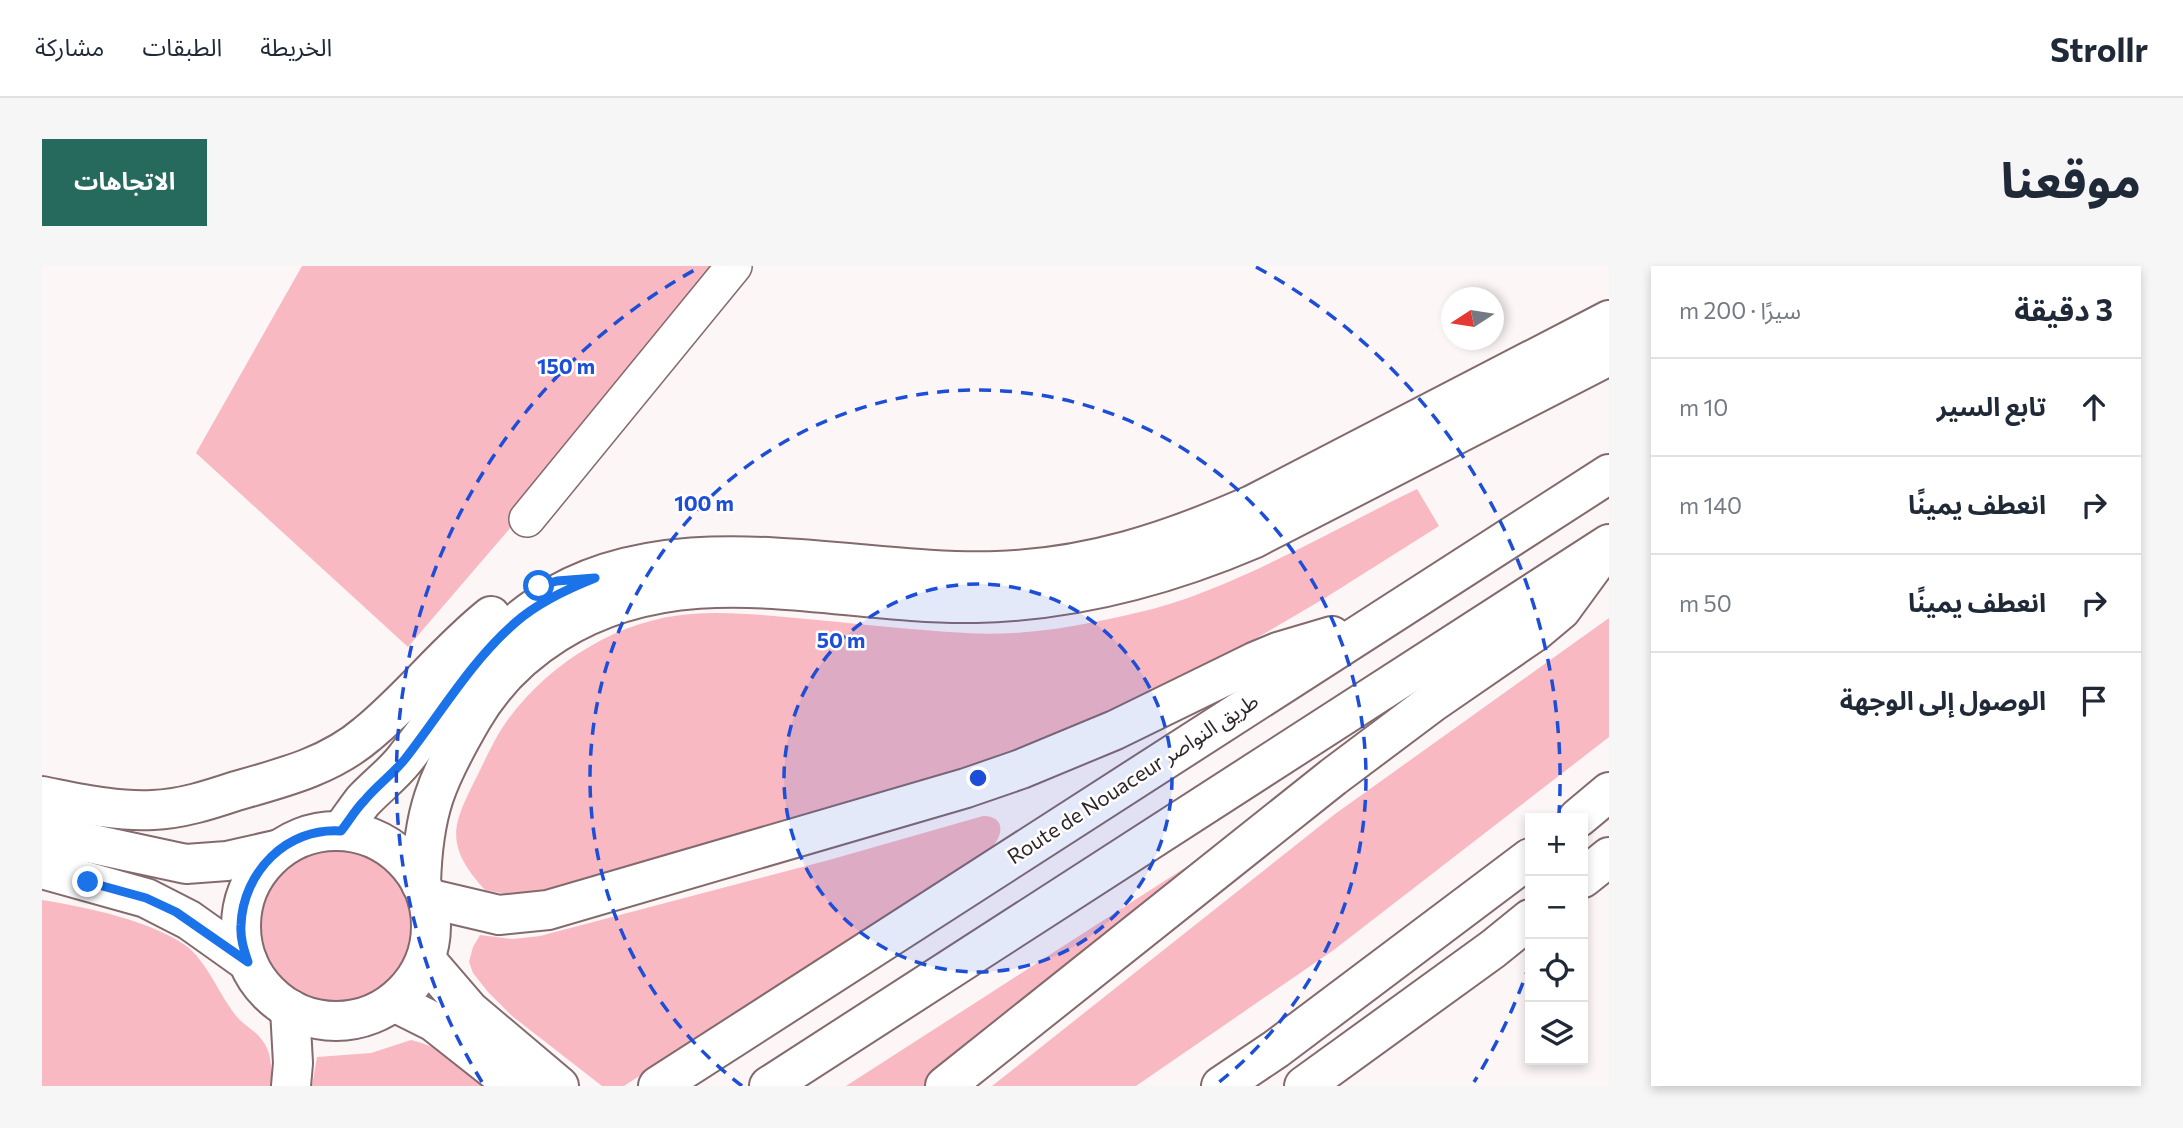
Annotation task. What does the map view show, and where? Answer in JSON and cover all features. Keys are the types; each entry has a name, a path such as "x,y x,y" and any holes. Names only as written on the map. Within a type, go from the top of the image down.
{"main road":[{"path":"341,831 364,801 403,761 457,686 495,641 517,621 542,604 595,578 628,567 681,558 741,557 930,570 997,571 1063,565 1128,552 1191,532 1252,505 1609,320"},
{"path":"1371,625 1278,652 1115,730 1021,769 966,788 548,910 499,915 424,891 401,856 369,836 341,831 314,833 296,839 267,860 247,891 241,927 248,962 265,990 290,1009 318,1020 347,1021 376,1014 396,1003 411,986 426,960 431,932 424,891 422,848 431,801 445,767 480,704 519,660 559,631 594,613 621,602 689,589 729,587 908,601 976,603 1022,601 1114,587 1207,559 1253,539 1609,356"},
{"name":"Route de Nouaceur طريق النواصر","path":"658,1086 1609,474"},
{"path":"769,1086 1609,544"},
{"path":"945,1086 1333,777 1433,702 1536,631 1561,610 1609,544"},
{"path":"42,796 112,808 154,810 194,804 301,772 346,750 367,735 463,640 505,605 539,586 557,581 595,578"},
{"path":"1584,813 1609,792"},
{"path":"42,833 186,864 227,861 280,849"},
{"path":"1585,876 1609,857"},
{"path":"1221,1086 1276,1049 1525,862"},
{"path":"42,869 156,903 190,920 248,962"},
{"path":"1304,1086 1419,1004 1525,923"},
{"path":"426,960 469,1010 519,1077"},
{"path":"396,1003 434,1022 519,1077 559,1086"},
{"path":"290,1009 293,1063 291,1086"}],"lane":[{"path":"527,519 734,266"}],"shaded area":[{"path":"302,266 735,266 408,647 196,453"},
{"path":"1417,489 1439,526 1325,598 1214,663 1025,758 528,896 485,890 462,858 456,832 459,818 490,750 509,718 545,679 566,662 613,634 665,618 717,613 983,634 1033,632 1066,627 1140,612 1193,596 1286,555"},
{"path":"1609,618 1609,737 1335,949 1136,1086 992,1086 1335,814"},
{"path":"983,816 999,822 999,837 992,847 624,1086 602,1086 512,1016 488,992 473,973 469,962 480,935 513,939 540,936 829,860"},
{"path":"1225,842 926,1086 846,1086"},
{"path":"337,849 366,855 391,872 408,897 414,926 408,955 391,980 366,997 337,1003 308,997 283,980 266,955 260,926 266,897 283,872 308,855"},
{"path":"42,900 77,906 139,923 158,930 189,948 203,964 238,1018 257,1034 268,1050 271,1086 42,1086"},
{"path":"411,1040 444,1053 492,1086 312,1086 317,1057 371,1053"}],"route":[{"path":"88,882 146,898 176,912 248,962 241,927 243,909 247,891 267,860 296,839 314,833 341,831 364,801 403,761 457,686 495,641 517,621 542,604 595,578 557,581 539,586"}]}
